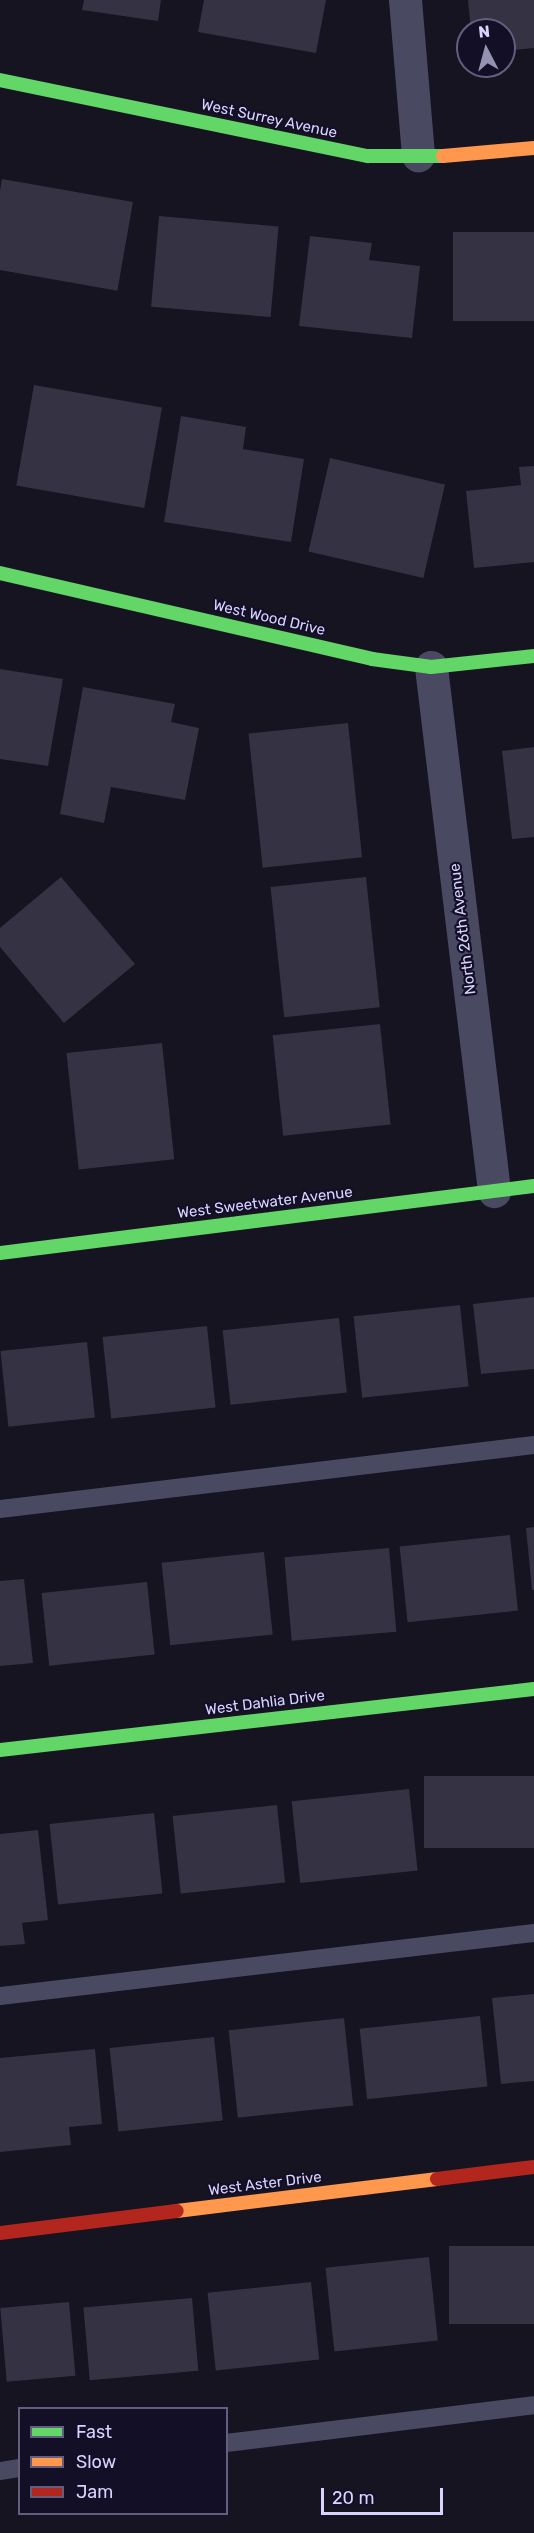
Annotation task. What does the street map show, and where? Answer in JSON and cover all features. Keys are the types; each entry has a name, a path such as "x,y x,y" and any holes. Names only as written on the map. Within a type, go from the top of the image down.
{"street":[{"path":"405,0 418,155"},
{"name":"West Surrey Avenue","path":"0,80 368,156 534,148"},
{"name":"West Wood Drive","path":"0,573 372,659 432,667 534,656"},
{"name":"North 26th Avenue","path":"432,667 494,1191"},
{"name":"West Sweetwater Avenue","path":"0,1253 534,1186"},
{"name":"West Dahlia Drive","path":"0,1750 534,1689"},
{"name":"West Aster Drive","path":"0,2233 534,2167"}],"lane":[{"path":"0,1509 534,1445"},
{"path":"0,1996 534,1933"},
{"path":"228,2443 534,2405"},
{"path":"0,2471 18,2468"}],"building":[{"path":"84,0 161,0 158,21 82,10"},
{"path":"204,0 326,0 316,53 198,32"},
{"path":"468,0 534,0 534,48 516,50 516,18 470,18"},
{"path":"2,179 133,202 117,291 0,270"},
{"path":"159,216 279,226 271,317 151,307"},
{"path":"453,232 534,232 534,321 453,321"},
{"path":"310,236 372,243 369,260 420,266 412,338 299,326"},
{"path":"34,385 162,408 144,508 16,485"},
{"path":"181,416 246,427 243,449 304,459 291,542 164,522"},
{"path":"330,458 445,485 423,578 308,552"},
{"path":"534,466 534,562 474,568 466,491 521,485 519,467"},
{"path":"0,669 63,679 48,766 0,759"},
{"path":"83,687 175,704 171,722 199,728 185,800 111,787 104,823 60,814"},
{"path":"348,723 362,857 263,868 249,733"},
{"path":"534,747 534,837 512,839 502,751"},
{"path":"61,877 135,964 64,1023 0,947 0,928"},
{"path":"366,877 380,1007 284,1017 271,887"},
{"path":"380,1024 391,1124 283,1136 273,1035"},
{"path":"162,1043 174,1159 79,1169 67,1053"},
{"path":"534,1297 534,1369 481,1374 473,1304"},
{"path":"460,1305 469,1387 362,1398 354,1316"},
{"path":"339,1318 347,1393 230,1405 223,1330"},
{"path":"207,1326 216,1408 111,1419 103,1337"},
{"path":"87,1342 95,1418 8,1427 0,1351"},
{"path":"534,1527 534,1590 532,1590 526,1528"},
{"path":"510,1535 518,1611 408,1622 400,1547"},
{"path":"389,1548 396,1632 292,1641 284,1557"},
{"path":"264,1552 273,1635 170,1645 162,1563"},
{"path":"24,1579 33,1663 0,1666 0,1581"},
{"path":"147,1582 155,1655 49,1666 42,1593"},
{"path":"424,1776 534,1776 534,1848 424,1848"},
{"path":"409,1789 418,1871 300,1883 292,1801"},
{"path":"277,1805 285,1883 181,1894 173,1816"},
{"path":"154,1813 162,1894 58,1905 50,1824"},
{"path":"38,1830 48,1920 22,1923 25,1944 0,1946 0,1834"},
{"path":"534,1994 534,2081 501,2084 492,1998"},
{"path":"480,2016 487,2087 367,2099 360,2029"},
{"path":"344,2018 353,2106 238,2118 229,2030"},
{"path":"214,2037 223,2121 118,2132 110,2048"},
{"path":"95,2049 102,2124 69,2127 71,2145 0,2152 0,2058"},
{"path":"449,2246 534,2246 534,2324 449,2324"},
{"path":"429,2257 438,2341 334,2351 326,2268"},
{"path":"311,2282 319,2360 216,2370 208,2293"},
{"path":"192,2298 198,2371 90,2380 83,2307"},
{"path":"69,2302 75,2376 7,2382 0,2308"}],"traffic: fast":[{"path":"0,80 368,156 443,156"},
{"path":"0,573 372,659 431,667 534,656"},
{"path":"0,1253 534,1186"},
{"path":"0,1750 534,1689"}],"traffic: slow":[{"path":"443,156 534,148"},
{"path":"177,2211 437,2179"}],"traffic: jam":[{"path":"437,2179 534,2167"},
{"path":"0,2233 177,2211"}]}
